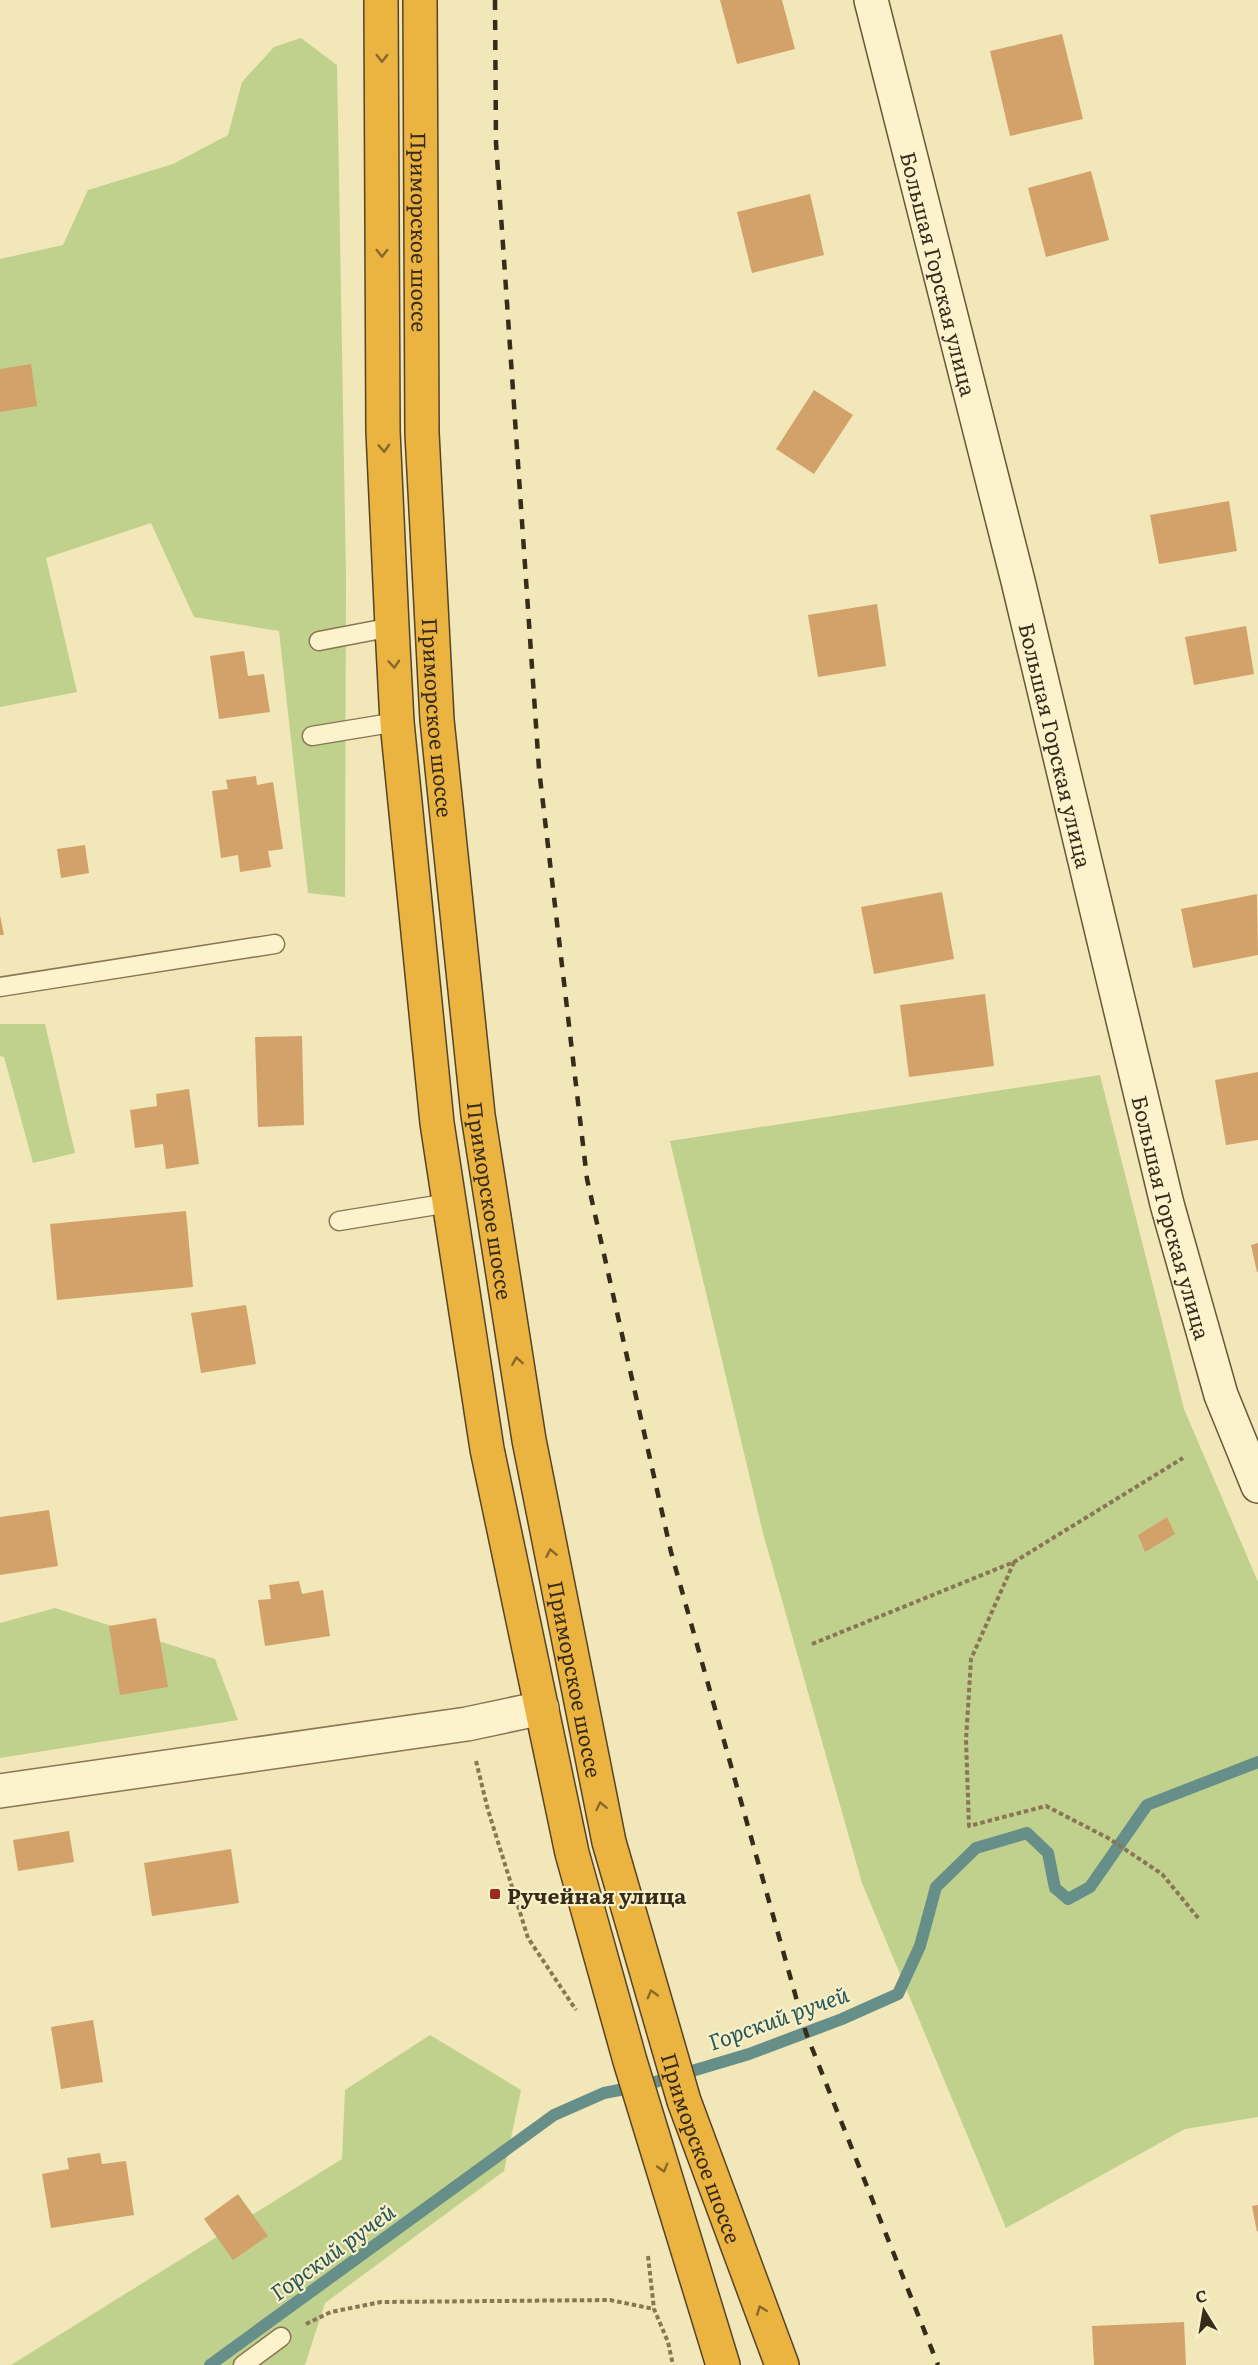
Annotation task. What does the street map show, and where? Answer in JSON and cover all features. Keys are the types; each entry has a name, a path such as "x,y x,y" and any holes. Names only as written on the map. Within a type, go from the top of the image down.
{"highway":[{"name":"Приморское шоссе","path":"381,0 383,431 392,627 397,722 437,1123 487,1449 572,1853 630,2061 723,2365"},
{"name":"Приморское шоссе","path":"420,0 425,480 437,720 478,1115 530,1440 579,1702 609,1842 684,2101 782,2365"}],"street":[{"name":"Большая Горская улица","path":"872,0 1018,581 1167,1204 1221,1395 1258,1486"},
{"path":"0,1791 456,1726 542,1708"}],"lane":[{"path":"319,641 392,627"},
{"path":"312,736 397,722"},
{"path":"0,987 275,944"},
{"path":"339,1221 449,1203"},
{"path":"243,2365 281,2337"}],"path":[{"path":"812,1644 1014,1562 1183,1458"},
{"path":"1014,1562 971,1659 966,1740 969,1826 1046,1806 1108,1838 1162,1874 1199,1919"},
{"path":"281,2337 331,2312 381,2302 610,2300 654,2309 668,2342 673,2365"}],"green space":[{"path":"301,38 337,65 346,578 345,897 308,893 279,631 194,617 151,523 46,558 77,692 0,707 0,259 63,245 88,190 173,164 228,135 242,82 274,47"},
{"path":"0,1024 45,1024 75,1153 33,1163 4,1057 0,1056"},
{"path":"1100,1075 1184,1409 1258,1582 1258,2117 1185,2129 1006,2228 862,1883 763,1533 670,1141"},
{"path":"55,1608 215,1659 238,1720 0,1758 0,1623"},
{"path":"430,2035 521,2090 504,2171 325,2303 305,2365 11,2365 342,2159 345,2090"}],"building":[{"path":"720,0 782,0 795,49 737,64"},
{"path":"1062,34 1083,119 1010,136 990,51"},
{"path":"1091,171 1109,240 1046,257 1028,188"},
{"path":"810,194 824,255 752,273 737,212"},
{"path":"31,364 37,406 0,412 0,369"},
{"path":"814,390 853,415 814,474 776,449"},
{"path":"1229,501 1237,551 1159,564 1150,515"},
{"path":"877,604 886,666 818,677 808,615"},
{"path":"1246,626 1254,674 1194,685 1185,637"},
{"path":"244,651 248,676 264,674 270,712 219,719 210,656"},
{"path":"256,776 257,785 273,782 283,849 268,851 271,867 240,872 238,855 221,858 212,791 228,789 226,780"},
{"path":"85,845 89,873 61,878 57,849"},
{"path":"942,892 954,959 874,974 861,907"},
{"path":"1257,894 1258,955 1193,968 1181,909"},
{"path":"0,915 4,935 0,935"},
{"path":"985,994 994,1066 909,1077 900,1005"},
{"path":"302,1036 304,1125 258,1127 255,1037"},
{"path":"1258,1072 1258,1140 1226,1145 1215,1080"},
{"path":"189,1089 199,1164 166,1169 163,1144 135,1148 130,1110 157,1106 156,1094"},
{"path":"186,1211 193,1287 57,1300 50,1224"},
{"path":"1258,1243 1258,1272 1257,1272 1251,1245"},
{"path":"246,1305 256,1364 201,1373 191,1313"},
{"path":"49,1510 58,1566 0,1575 0,1517"},
{"path":"1167,1517 1175,1534 1145,1552 1138,1535"},
{"path":"299,1581 302,1594 323,1590 330,1636 265,1646 258,1600 271,1599 269,1585"},
{"path":"156,1618 168,1687 120,1695 109,1626"},
{"path":"69,1831 74,1862 18,1871 13,1840"},
{"path":"231,1849 239,1903 152,1916 144,1863"},
{"path":"93,2020 103,2082 61,2089 51,2027"},
{"path":"100,2153 102,2164 126,2161 134,2215 51,2228 42,2174 69,2169 67,2158"},
{"path":"238,2194 268,2236 233,2260 204,2219"},
{"path":"1258,2205 1258,2231 1257,2232 1252,2206"},
{"path":"1184,2322 1186,2365 1094,2365 1092,2326"}],"waterway":[{"name":"Горский ручей","path":"210,2365 554,2115 604,2093 645,2085 749,2054 842,2019 898,1994 920,1946 936,1887 976,1848 1027,1833 1048,1853 1055,1888 1068,1899 1090,1887 1147,1805 1258,1762"}],"railway":[{"path":"495,0 496,143 539,769 587,1179 671,1552 806,2033 938,2365"}],"place":[{"name":"Ручейная улица","path":"495,1894"}]}
